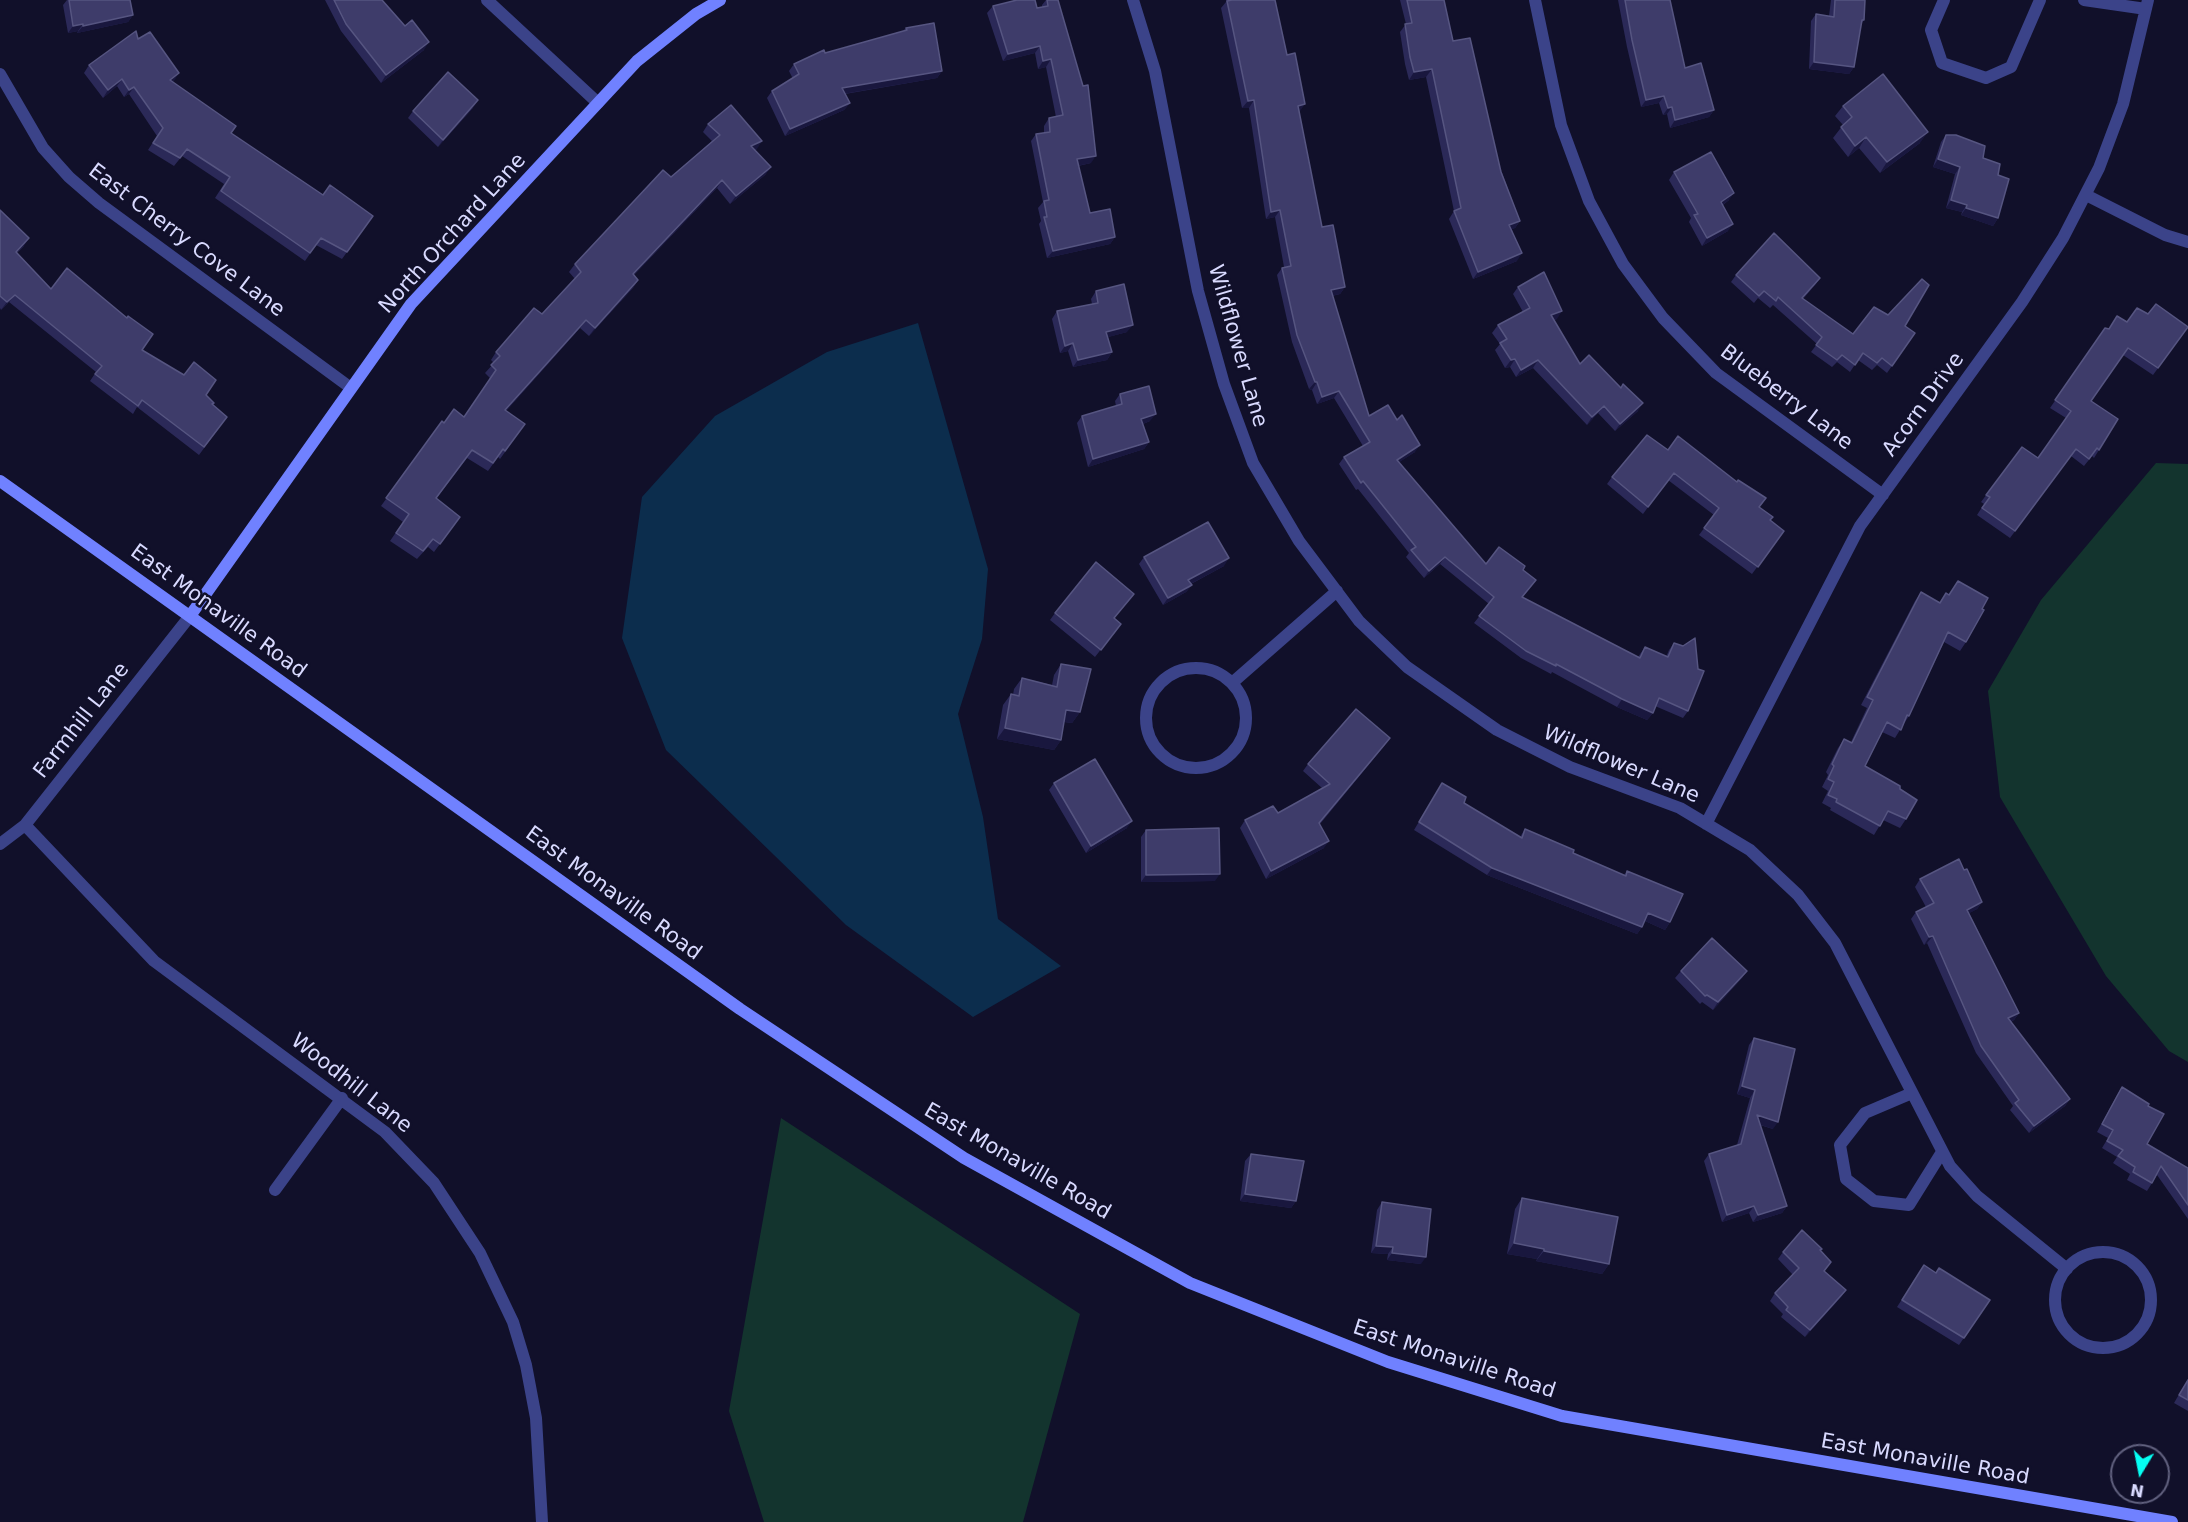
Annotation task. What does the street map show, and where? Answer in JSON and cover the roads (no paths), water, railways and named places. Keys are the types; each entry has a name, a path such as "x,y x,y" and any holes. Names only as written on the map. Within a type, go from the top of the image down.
{"main road":[{"name":"North Orchard Lane","path":"190,616 411,304 637,61 696,14 720,0"},
{"name":"East Monaville Road","path":"0,481 740,1009 964,1158 1190,1283 1388,1362 1562,1416 2172,1522"}],"street":[{"path":"487,0 598,103"},
{"name":"Wildflower Lane","path":"1133,0 1155,71 1198,291 1224,384 1253,463 1299,541 1359,621 1407,667 1497,730 1570,767 1680,808 1750,850 1798,896 1835,943 1950,1166 1977,1196 2067,1269"},
{"name":"Blueberry Lane","path":"1535,0 1561,125 1589,201 1623,264 1663,318 1716,373 1883,495"},
{"path":"1944,0 1931,30 1942,63 1986,78 2011,67 2040,0"},
{"path":"2084,0 2147,4"},
{"name":"Acorn Drive","path":"1706,824 1860,526 2022,302 2063,238 2099,168 2123,104 2147,4"},
{"name":"East Cherry Cove Lane","path":"0,74 43,148 69,177 99,203 351,388"},
{"path":"2086,195 2165,236 2188,243"},
{"path":"1232,683 1337,591"},
{"name":"Farmhill Lane","path":"0,844 25,825 190,616"},
{"path":"1186,668 1203,668 1219,673 1232,683 1242,697 1246,713 1245,729 1239,744 1228,756 1214,765 1198,768 1182,766 1167,759 1155,747 1148,732 1146,716 1149,699 1158,685 1171,674 1186,668"},
{"name":"Woodhill Lane","path":"25,825 154,961 385,1132 434,1183 480,1253 513,1322 526,1365 536,1418 542,1522"},
{"path":"1912,1093 1865,1113 1840,1145 1846,1179 1874,1201 1909,1204 1942,1152"},
{"path":"275,1190 342,1098"},
{"path":"2095,1253 2111,1253 2127,1258 2139,1268 2148,1282 2151,1298 2150,1313 2143,1328 2131,1340 2117,1346 2102,1348 2087,1345 2073,1338 2060,1319 2055,1297 2059,1282 2067,1269 2080,1258 2095,1253"}],"water":[{"path":"918,323 988,569 982,639 958,714 983,817 998,919 1061,966 973,1017 846,925 666,750 622,638 642,497 715,416 827,352"}]}
